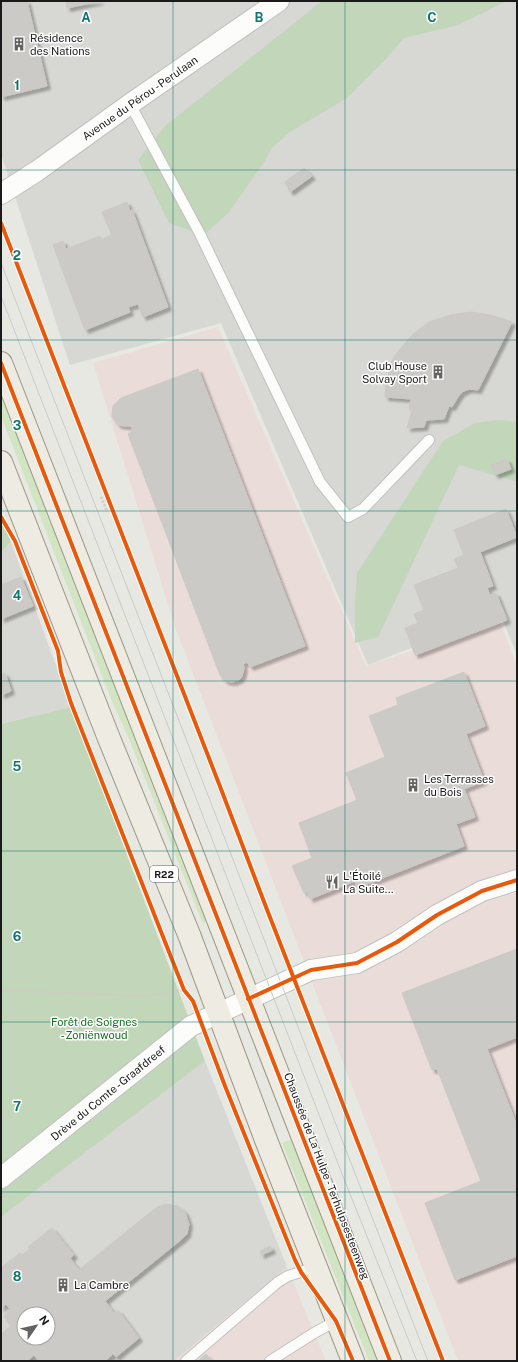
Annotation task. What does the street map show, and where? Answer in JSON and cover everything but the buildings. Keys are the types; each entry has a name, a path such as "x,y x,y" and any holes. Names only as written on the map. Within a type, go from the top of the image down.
{"main road":[{"name":"Chaussée de La Hulpe - Terhulpsesteenweg","path":"1,363 390,1361"},
{"name":"R22","path":"1,462 108,736 190,937 210,1017 266,1140 353,1361"}],"street":[{"name":"Avenue du Pérou - Perulaan","path":"1,194 37,171 130,104 279,1"},
{"name":"Drève du Comte - Graafdreef","path":"1,1178 191,1026 311,970 357,963 397,942 437,915 482,891 517,880"}],"lane":[{"path":"130,104 200,234 320,482 348,517 363,509 429,440"},
{"path":"186,1361 278,1282 288,1276 316,1267"},
{"path":"270,1361 336,1321"}],"path":[{"path":"1,223 266,908"},
{"path":"101,497 106,511"},
{"path":"1,990 143,996 184,990 210,1017"}],"shaded area":[{"path":"1,1 517,1 517,655 500,613 368,665 221,323 70,365 1,154"},
{"path":"218,327 366,666 500,621 517,667 517,1361 458,1361 175,627 93,363"},
{"path":"11,542 71,707 1,724 1,552"},
{"path":"205,1061 287,1267 174,1361 1,1361 1,1217"},
{"path":"287,1267 326,1361 174,1361"}],"green space":[{"path":"322,1 507,1 458,25 404,38 387,58 347,98 290,132 271,149 265,161 229,212 204,235 169,223 138,160 165,126"},
{"path":"1,394 200,903 206,919 205,923 203,923 201,919 129,739 113,704 1,416"},
{"path":"498,420 517,422 517,481 459,465 378,637 355,643 357,573 443,441 475,423"},
{"path":"1,517 11,542 1,552"},
{"name":"Forêt de Soignes - Zoniënwoud","path":"71,707 205,1061 1,1217 1,724"},
{"path":"292,1139 378,1361 369,1361 282,1143"}],"tram line":[{"path":"1,263 428,1361"},
{"path":"1,296 344,1179 417,1361"}],"cycle path":[{"path":"1,223 443,1361"},
{"path":"1,363 390,1361"},
{"path":"1,517 15,541 58,651 61,672 71,703 184,990 193,1001 225,1086 295,1260 301,1272 336,1321 353,1361"},
{"path":"248,999 311,970 357,963 397,942 437,915 482,891 517,880"}],"place":[{"name":"Résidence des Nations","path":"19,44"},
{"name":"Club House Solvay Sport","path":"438,372"},
{"name":"Les Terrasses du Bois","path":"413,785"},
{"name":"L'Étoilé La Suite...","path":"332,882"},
{"name":"La Cambre","path":"63,1285"}]}
